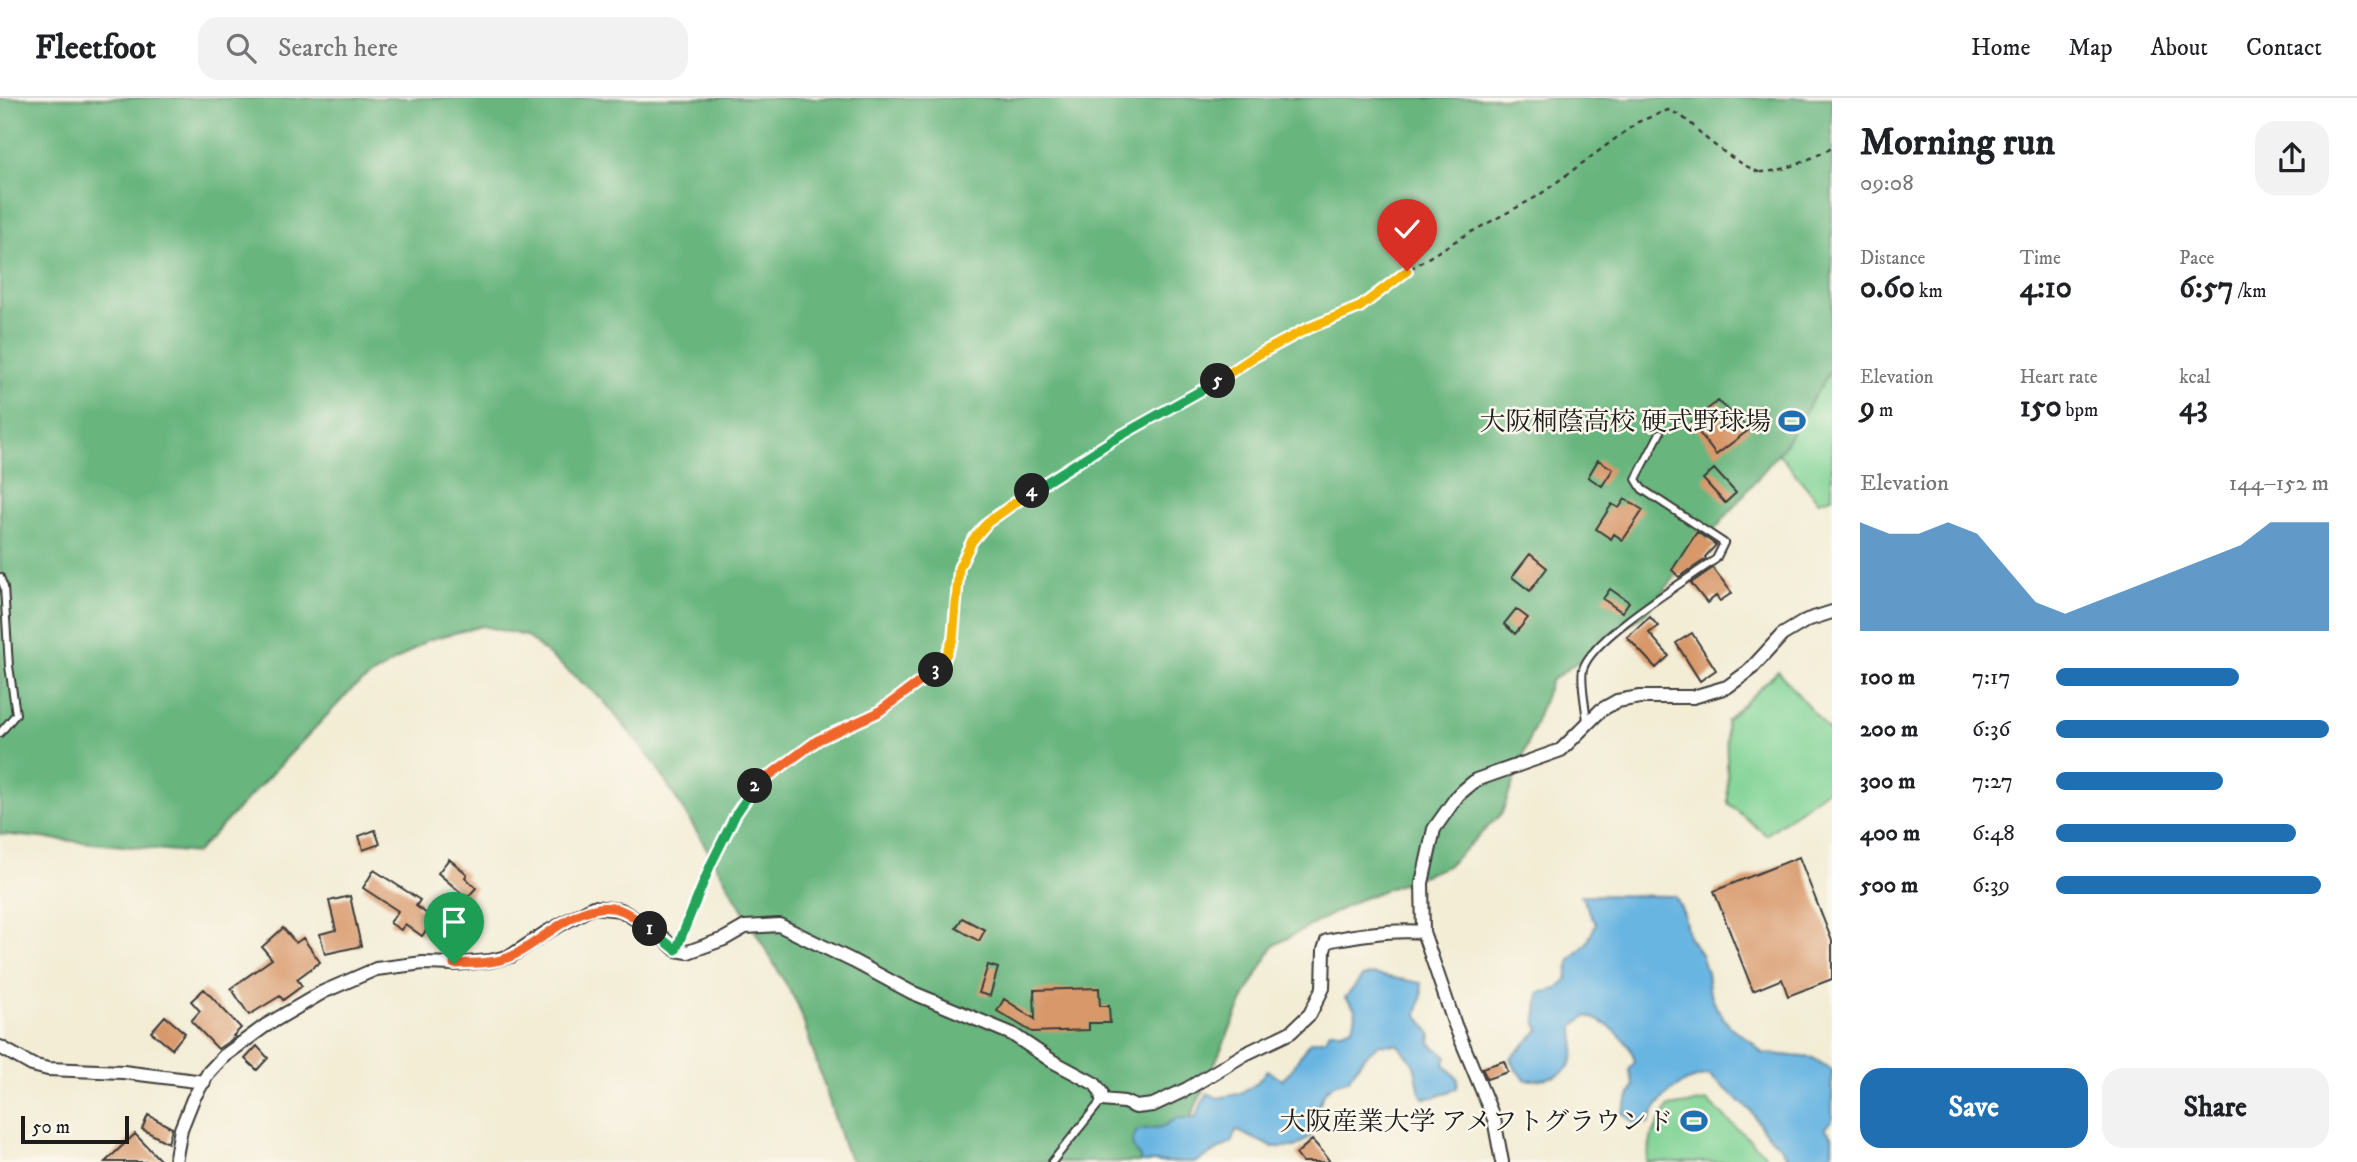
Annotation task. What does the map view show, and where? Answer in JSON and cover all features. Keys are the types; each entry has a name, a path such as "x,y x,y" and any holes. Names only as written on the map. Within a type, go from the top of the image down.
{"street":[{"path":"1502,1162 1494,1119 1455,1026 1423,932 1422,883 1434,829 1458,795 1476,780 1561,750 1601,710 1617,701 1640,697 1693,696 1727,687 1749,671 1782,635 1807,620 1832,612"},
{"path":"175,1162 181,1129 193,1099 209,1072 224,1056 265,1026 323,992 376,969 490,961 512,956 547,932 593,907 621,910 676,950 688,952 724,939 745,927 779,925 841,954 911,992 1012,1034 1052,1061 1095,1084 1101,1092 1102,1100 1124,1102 1136,1107 1153,1105 1187,1089 1245,1054 1291,1032 1310,1014 1323,988 1324,950 1327,941 1346,937 1423,932"},
{"path":"0,1048 32,1065 48,1069 123,1072 204,1082"}],"lane":[{"path":"1587,724 1583,671 1588,659 1626,623 1716,559 1724,544 1642,489 1636,479 1660,433"},
{"path":"0,578 4,587 9,666 16,714 0,733"},
{"path":"1052,1162 1102,1100"}],"path":[{"path":"676,950 711,864 751,789 818,740 877,713 941,667 953,639 959,568 972,541 1002,510 1113,440 1218,381 1252,358 1304,330 1360,307 1407,271 1538,196 1638,122 1668,110 1685,117 1724,152 1741,164 1760,173 1758,172 1774,172 1832,148"}],"green space":[{"path":"0,98 1832,98 1832,368 1782,449 1645,613 1551,681 1502,813 1448,866 1356,901 1273,946 1245,996 1184,1132 1174,1162 853,1162 844,1147 798,1005 653,761 603,700 526,636 482,626 428,640 353,688 196,853 0,834"},
{"name":"大阪桐蔭高校 硬式野球場","path":"1832,226 1832,497 1818,501 1689,346"},
{"path":"1778,671 1832,734 1832,786 1766,835 1728,803 1726,721"},
{"name":"大阪産業大学 アメフトグラウンド","path":"1707,1101 1765,1154 1768,1162 1646,1162 1652,1135 1668,1107"}],"water":[{"path":"1581,895 1675,896 1684,914 1688,936 1701,954 1717,1009 1730,1027 1751,1041 1762,1053 1813,1058 1832,1070 1832,1120 1825,1128 1832,1136 1832,1162 1791,1162 1779,1145 1763,1130 1751,1111 1709,1075 1688,1081 1672,1090 1658,1104 1648,1123 1635,1124 1622,1113 1634,1085 1629,1070 1635,1062 1632,1054 1617,1033 1587,1016 1574,1025 1574,1054 1566,1070 1547,1078 1526,1080 1516,1070 1511,1058 1539,1030 1536,1019 1539,993 1557,989 1567,979 1570,960 1587,943 1596,924"},
{"path":"1372,974 1421,983 1422,995 1417,1014 1431,1034 1430,1043 1447,1057 1444,1064 1458,1079 1457,1088 1436,1097 1423,1098 1415,1068 1408,1056 1398,1045 1379,1044 1363,1058 1348,1080 1334,1084 1325,1091 1311,1123 1311,1136 1295,1147 1272,1147 1236,1130 1231,1143 1196,1162 1140,1162 1132,1144 1138,1130 1162,1127 1177,1118 1195,1118 1207,1093 1218,1098 1238,1094 1256,1084 1267,1070 1282,1080 1310,1042 1325,1039 1330,1031 1353,1027 1355,1011 1345,998 1362,977"}],"building":[{"path":"1718,401 1750,429 1716,455 1691,422"},
{"path":"1598,460 1613,469 1602,486 1588,477"},
{"path":"1714,469 1736,493 1725,503 1703,479"},
{"path":"1625,499 1643,510 1623,540 1614,534 1611,539 1596,529 1612,504 1619,508"},
{"path":"1697,532 1716,545 1706,559 1679,577 1672,570"},
{"path":"1530,554 1547,568 1530,591 1512,577"},
{"path":"1713,568 1732,593 1720,601 1716,596 1707,603 1691,583"},
{"path":"1610,589 1629,602 1622,612 1603,599"},
{"path":"1516,609 1528,618 1515,634 1504,624"},
{"path":"1650,617 1658,626 1649,633 1669,656 1656,668 1627,637"},
{"path":"1692,633 1716,670 1700,681 1676,643"},
{"path":"375,830 380,844 363,850 359,836"},
{"path":"1799,857 1832,941 1832,979 1788,996 1782,979 1753,991 1714,891"},
{"path":"449,859 467,874 465,877 476,888 467,898 438,873"},
{"path":"374,870 420,900 416,906 434,919 422,936 405,924 401,930 390,923 398,911 363,888"},
{"path":"350,896 361,946 325,954 320,934 336,930 329,901"},
{"path":"962,918 985,930 979,941 956,928"},
{"path":"283,928 296,943 303,938 320,962 297,979 302,986 283,1000 280,996 249,1015 231,988 272,959 262,947"},
{"path":"988,965 998,968 990,996 979,993"},
{"path":"1099,988 1100,1006 1109,1006 1110,1023 1089,1023 1089,1030 1032,1032 997,1011 1004,999 1035,1019 1034,990"},
{"path":"204,989 241,1028 233,1036 235,1037 218,1049 191,1021 200,1011 191,1001"},
{"path":"165,1016 185,1033 172,1049 151,1032"},
{"path":"257,1046 268,1058 257,1070 245,1059"},
{"path":"1504,1061 1508,1072 1487,1079 1482,1068"},
{"path":"148,1115 172,1128 168,1143 142,1129"},
{"path":"135,1134 162,1162 105,1162"},
{"path":"1312,1140 1330,1162 1302,1162 1296,1154"}],"place":[{"name":"大阪桐蔭高校 硬式野球場","path":"1792,421"},
{"name":"大阪産業大学 アメフトグラウンド","path":"1694,1121"}],"route":[{"path":"454,964 512,956 547,932 593,907 621,910 676,950 711,864 751,789 818,740 877,713 941,667 953,639 959,568 972,541 988,522 1002,510 1113,440 1218,381 1252,358 1304,330 1360,307 1407,271"}]}
